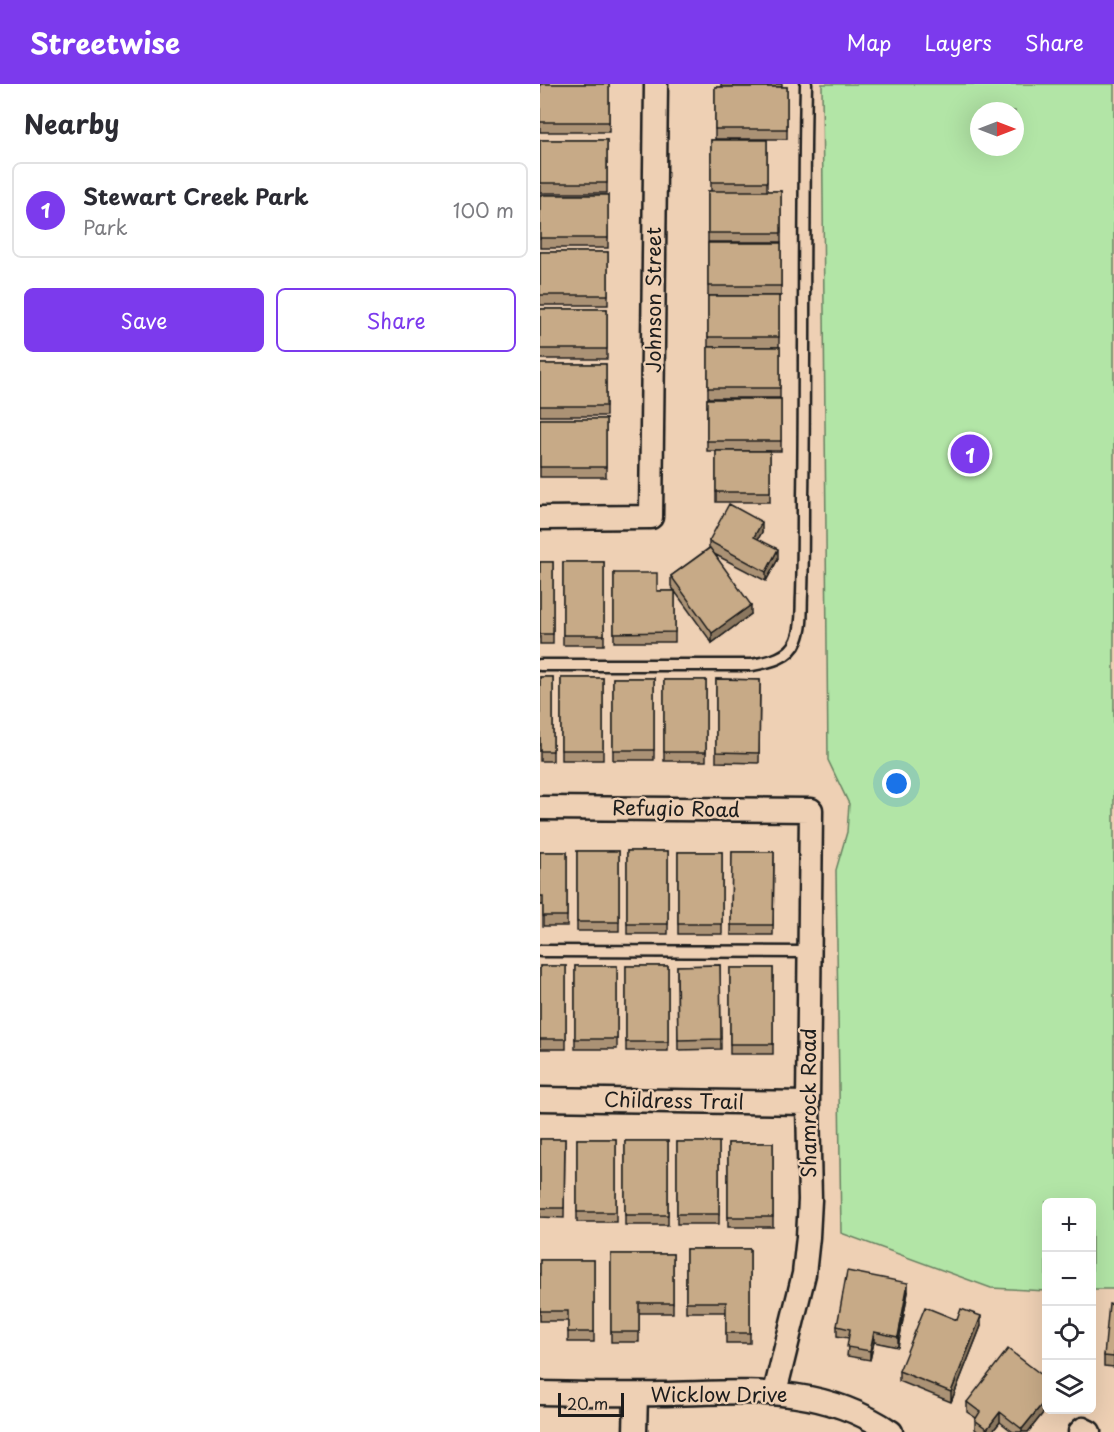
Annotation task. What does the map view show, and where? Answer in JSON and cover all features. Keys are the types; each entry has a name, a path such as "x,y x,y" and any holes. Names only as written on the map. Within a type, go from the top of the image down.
{"street":[{"name":"Johnson Street","path":"540,518 651,517 656,84"},
{"name":"Refugio Road","path":"540,808 811,810"},
{"name":"Shamrock Road","path":"775,1392 804,1274 810,1200 808,1103 811,810"},
{"name":"Childress Trail","path":"540,1099 808,1103"},
{"name":"Wicklow Drive","path":"540,1393 636,1395 775,1392 801,1395 854,1411 891,1432"},
{"path":"634,1432 636,1395"}],"lane":[{"path":"540,665 752,665 780,657 790,651 797,641 801,627 802,576 805,339 803,199 806,84"},
{"path":"540,951 809,952"}],"green space":[{"path":"822,84 1114,84 1114,1289 1096,1289 1096,1198 1042,1198 1042,1291 991,1288 841,1233 836,870 847,832 849,804 828,760"}],"building":[{"path":"540,84 609,84 609,122 540,122"},
{"path":"715,87 787,87 787,129 715,129"},
{"path":"540,140 607,140 607,183 540,183"},
{"path":"711,140 767,140 767,182 711,182"},
{"path":"708,191 781,191 781,233 708,233"},
{"path":"540,195 608,195 608,238 540,238"},
{"path":"708,243 781,243 781,286 708,286"},
{"path":"540,252 608,252 608,295 540,295"},
{"path":"708,296 779,296 779,337 708,337"},
{"path":"540,309 607,309 607,349 540,349"},
{"path":"708,347 780,347 780,388 708,388"},
{"path":"540,364 606,364 606,406 540,406"},
{"path":"707,399 781,399 781,441 707,441"},
{"path":"540,419 606,419 606,467 540,467"},
{"path":"716,451 770,451 770,492 716,492"},
{"path":"729,504 762,522 754,537 778,549 766,572 709,541"},
{"path":"710,548 751,605 712,633 671,576"},
{"path":"540,562 553,562 553,634 540,634"},
{"path":"563,562 604,562 604,635 563,635"},
{"path":"614,573 657,573 657,591 675,591 675,632 614,633"},
{"path":"540,677 553,677 553,751 540,751"},
{"path":"561,678 603,678 603,750 561,750"},
{"path":"613,678 654,678 654,750 613,750"},
{"path":"716,679 760,680 759,753 716,752"},
{"path":"664,680 706,680 706,752 664,752"},
{"path":"577,851 619,851 619,922 577,922"},
{"path":"627,851 668,851 668,924 627,924"},
{"path":"540,852 567,852 567,916 543,916 543,896 540,896"},
{"path":"678,852 722,852 722,924 678,924"},
{"path":"732,852 774,852 773,925 731,925"},
{"path":"720,965 721,1039 678,1040 677,966"},
{"path":"540,966 566,966 566,1039 540,1039"},
{"path":"575,966 617,966 617,1039 575,1039"},
{"path":"626,966 668,966 668,1042 626,1042"},
{"path":"730,968 773,968 773,1044 730,1044"},
{"path":"540,1139 565,1139 564,1208 540,1208"},
{"path":"577,1139 616,1139 616,1212 577,1212"},
{"path":"625,1141 668,1141 668,1215 625,1215"},
{"path":"677,1142 719,1142 719,1214 677,1214"},
{"path":"728,1143 773,1143 773,1217 728,1217"},
{"path":"686,1249 750,1249 750,1333 726,1333 726,1302 686,1302"},
{"path":"611,1254 673,1254 673,1303 639,1303 639,1332 611,1332"},
{"path":"540,1260 594,1260 594,1332 568,1332 568,1311 540,1311"},
{"path":"847,1271 908,1283 898,1337 874,1332 870,1351 847,1347 850,1329 837,1326"},
{"path":"1109,1304 1114,1305 1114,1357 1104,1356"},
{"path":"925,1307 957,1320 961,1309 981,1316 951,1392 899,1371"},
{"path":"1008,1349 1042,1375 1042,1404 1022,1429 1000,1412 987,1429 975,1420 980,1412 967,1402"}],"place":[{"name":"Stewart Creek Park","path":"970,454"}]}
